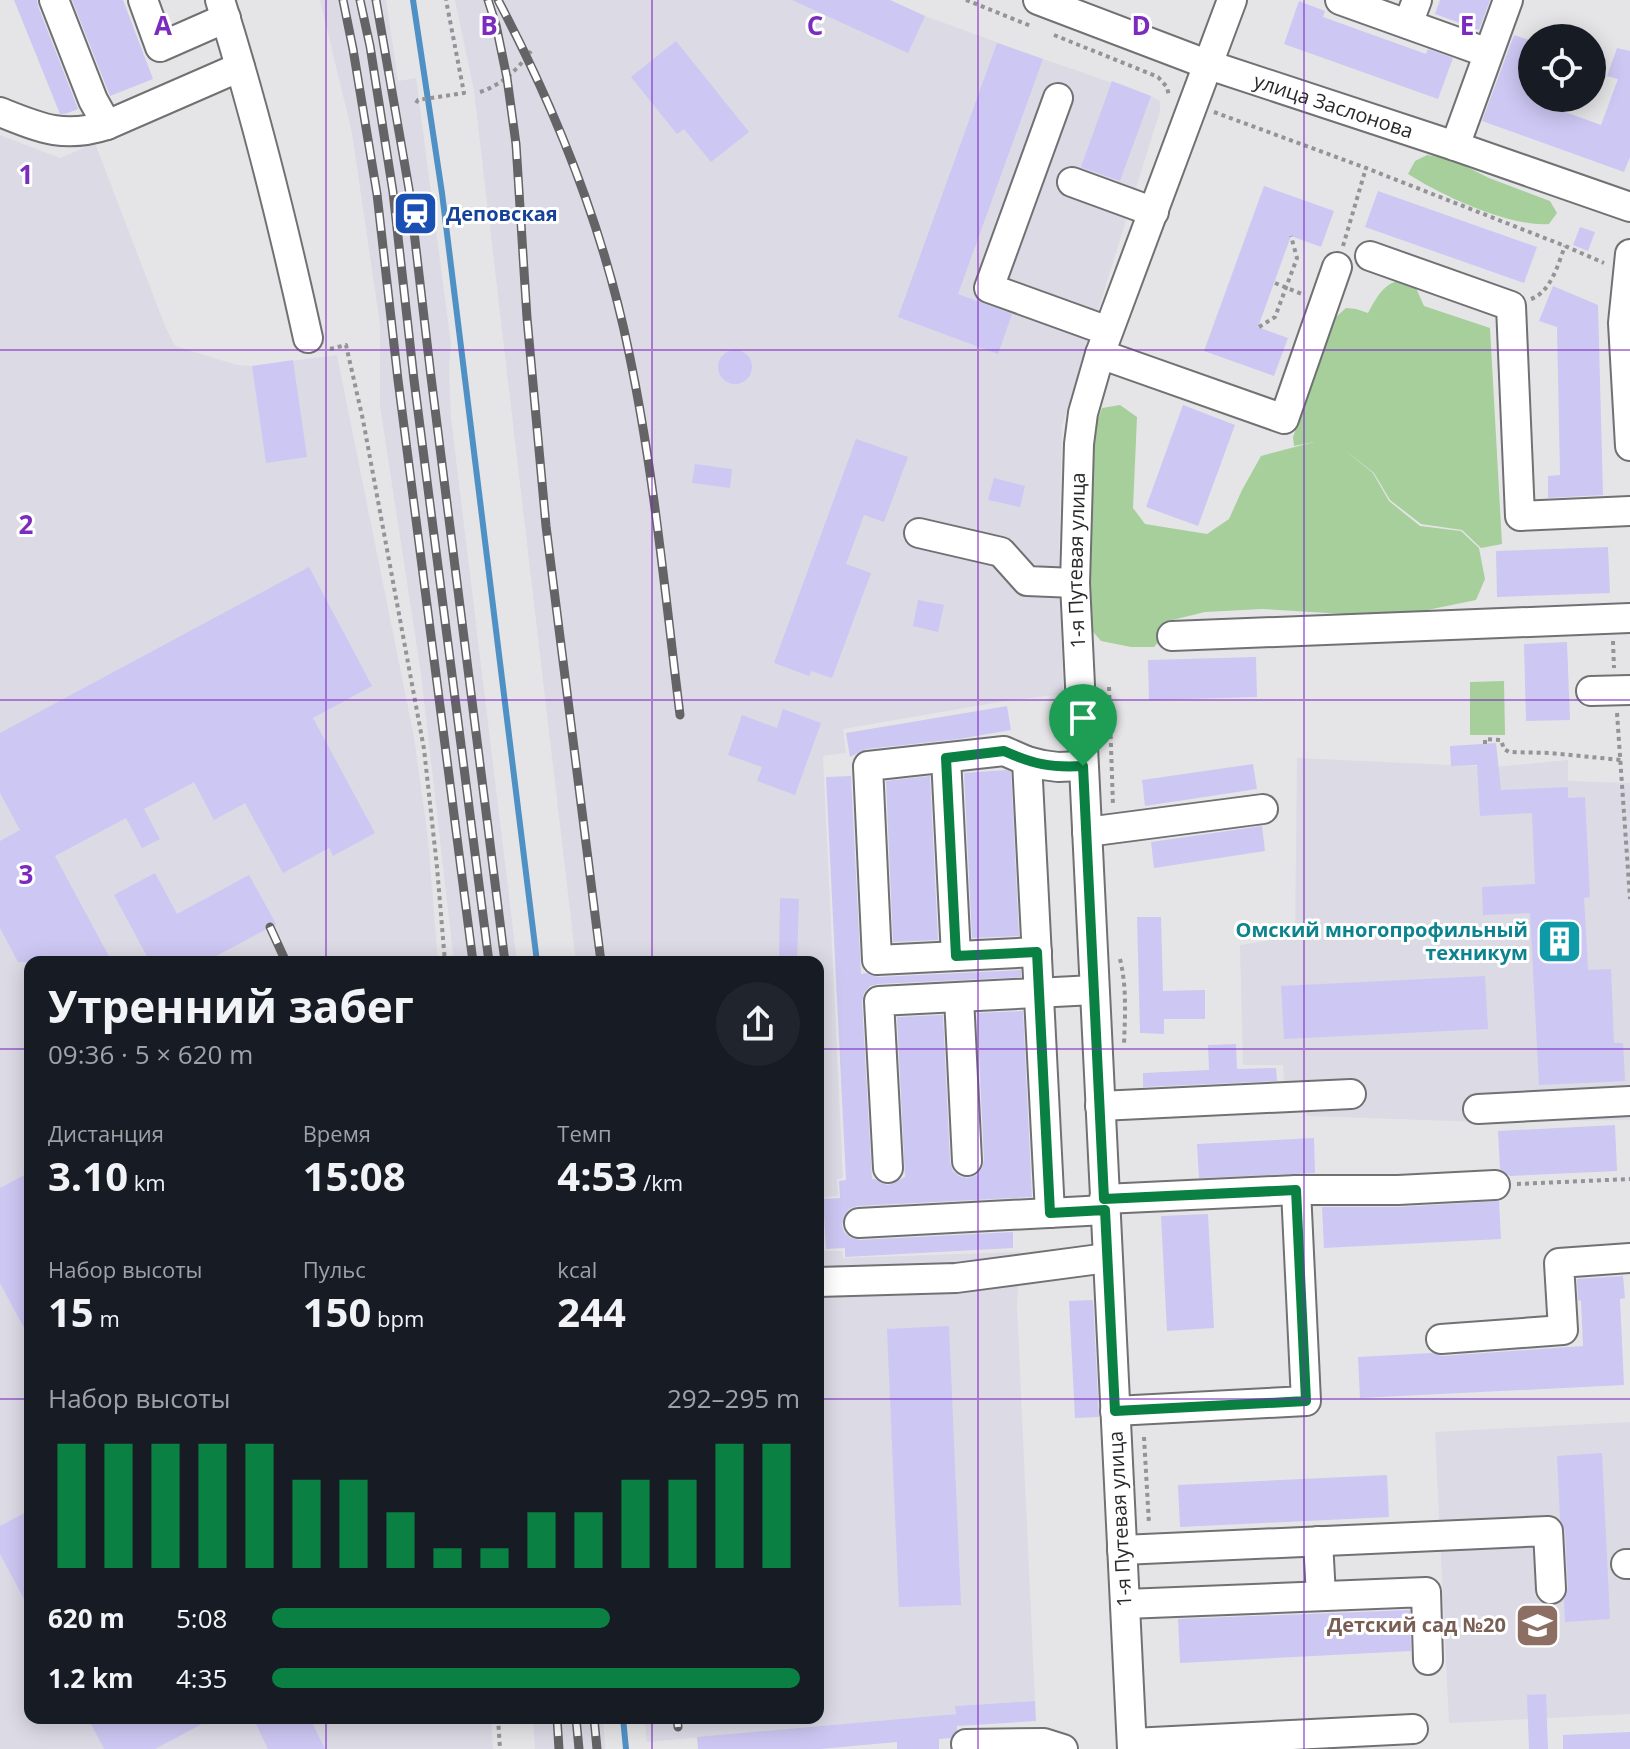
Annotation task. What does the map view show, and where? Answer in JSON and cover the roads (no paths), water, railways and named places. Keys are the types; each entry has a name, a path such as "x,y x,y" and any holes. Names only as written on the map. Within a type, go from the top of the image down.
{"street":[{"path":"54,0 93,100 107,125"},
{"path":"143,0 160,47 223,9 317,344"},
{"name":"1-я Путевая улица","path":"1132,1746 1075,583 1079,444 1083,413 1104,343 1232,0"},
{"path":"1343,0 1412,12 1488,53"},
{"path":"1455,146 1508,0"},
{"name":"улица Заслонова","path":"1036,13 1209,65 1630,207"},
{"path":"0,112 50,130 72,133 90,130 240,67"},
{"path":"1058,98 989,288 1104,343 1284,419 1337,267"},
{"path":"1072,182 1154,212"},
{"path":"1370,256 1511,306 1520,516 1630,511"},
{"path":"1629,256 1623,323 1630,446"},
{"path":"919,533 1001,552 1027,581 1075,583"},
{"path":"1172,636 1620,618"},
{"path":"1037,952 877,960 868,766 1004,751 1027,761 1058,767 1083,766"},
{"path":"946,758 956,956"},
{"path":"1027,761 1050,1213"},
{"path":"1087,832 1263,809"},
{"path":"888,1168 879,1001 1094,990"},
{"path":"959,997 967,1161"},
{"path":"1100,1106 1351,1094"},
{"path":"1478,1109 1630,1101"},
{"path":"859,1223 1050,1213 1105,1205 1296,1190 1398,1190 1495,1185"},
{"path":"1115,1411 1306,1401 1296,1190"},
{"path":"824,1282 956,1278 1107,1258"},
{"path":"1441,1339 1563,1330 1559,1263 1630,1258"},
{"path":"1122,1550 1548,1531 1551,1589"},
{"path":"1318,1541 1321,1596"},
{"path":"1125,1604 1426,1592 1428,1660"},
{"path":"1132,1746 1413,1729"},
{"path":"966,1744 1044,1743 1063,1749"}],"waterway":[{"path":"413,0 442,193 536,956"},
{"path":"624,1724 626,1749"}],"railway":[{"path":"343,0 377,194 472,956"},
{"path":"360,0 393,192 414,380 488,956"},
{"path":"376,0 409,189 504,956"},
{"path":"488,0 507,78 516,144 527,318 546,526 600,956"},
{"path":"498,0 539,84 576,172 619,307 645,443 680,715"},
{"path":"270,927 283,956"},
{"path":"557,1724 559,1749"},
{"path":"577,1724 579,1749"},
{"path":"595,1724 597,1749"}],"place":[{"name":"Деповская","path":"415,214"},
{"name":"Омский многопрофильный техникум","path":"1559,942"},
{"name":"Детский сад №20","path":"1537,1625"}]}
